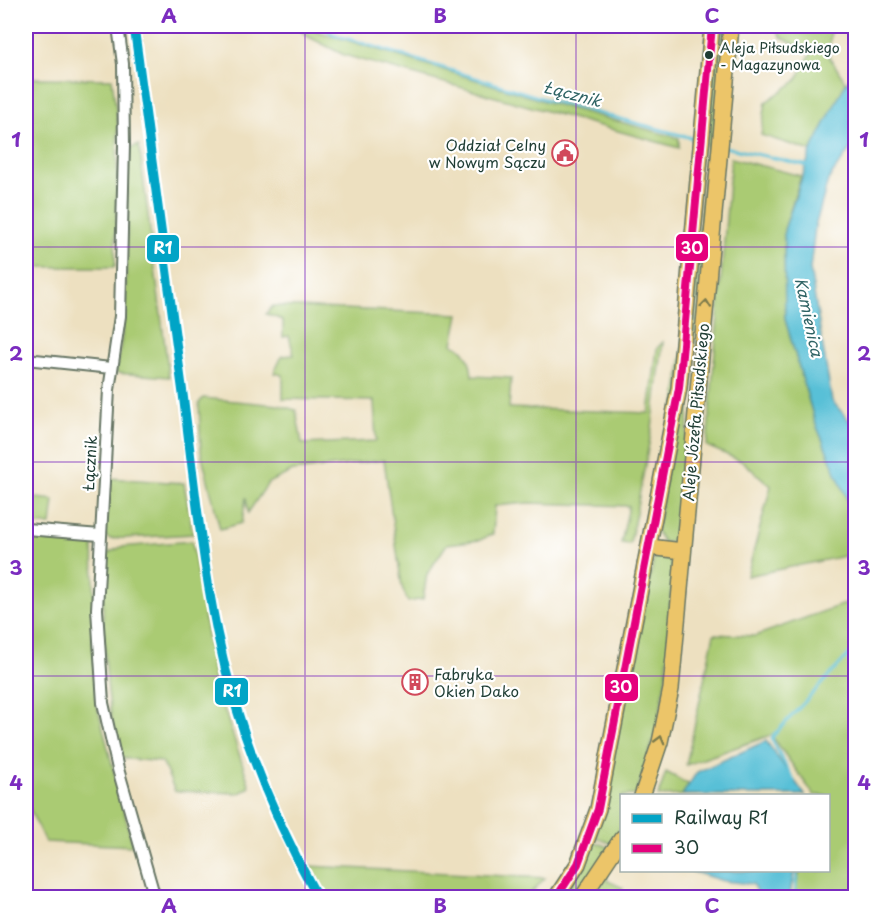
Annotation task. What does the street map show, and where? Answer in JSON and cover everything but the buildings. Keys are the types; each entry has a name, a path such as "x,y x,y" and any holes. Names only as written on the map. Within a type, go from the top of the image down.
{"main road":[{"name":"Aleje Józefa Piłsudskiego","path":"556,897 578,864 598,809 679,388 712,26"},
{"name":"Aleje Józefa Piłsudskiego","path":"642,794 660,742 671,689 731,26"},
{"path":"649,547 683,551"},
{"path":"582,897 620,840"}],"street":[{"name":"Łącznik","path":"118,26 123,64 124,145 120,316 111,368 97,609 103,703 118,769 155,897"},
{"path":"26,359 111,368"},
{"path":"26,529 100,535"}],"green space":[{"path":"295,26 310,26 317,31 547,102 679,138 679,148 344,55 307,36"},
{"path":"717,26 725,26 707,226 705,232 699,236"},
{"path":"775,26 831,26 829,56 846,83 811,151 761,135 766,102 796,81 811,53 781,37"},
{"path":"33,78 112,79 118,124 115,267 26,267 26,85"},
{"path":"139,145 169,377 116,373 126,289 128,149"},
{"path":"731,158 801,176 784,230 785,319 815,422 855,518 855,554 747,576 771,486 743,462 707,446"},
{"path":"696,258 702,262 678,535 672,542 663,542 657,532"},
{"path":"273,306 459,314 453,344 467,357 472,376 511,378 509,408 649,413 657,348 663,342 652,428 630,544 621,543 629,506 528,503 495,506 493,534 480,540 447,544 427,574 423,599 408,602 402,587 384,460 293,471 268,483 248,513 246,497 242,523 220,529 201,452 199,403 203,398 278,405 296,410 302,444 376,441 374,401 283,399 283,375 274,373 282,356 294,355 289,336 283,337 283,320 266,314"},
{"path":"108,478 184,483 193,534 109,539 104,535"},
{"path":"26,497 54,500 51,525 26,525"},
{"path":"31,535 93,539 95,633 92,636 97,705 133,846 45,842 26,801 26,559 28,559"},
{"path":"192,541 214,678 250,787 240,793 175,791 162,762 119,758 115,740 104,647 103,568 106,554 121,547"},
{"path":"658,556 668,558 672,566 667,670 658,724 636,794 620,794 620,828 612,844 595,837 654,559"},
{"path":"855,600 855,897 793,897 800,872 830,872 830,794 813,794 771,735 686,765 714,634 755,636"},
{"path":"666,772 697,789 696,794 659,794"},
{"path":"593,841 611,848 575,897 563,898"},
{"path":"308,866 545,878 527,897 328,897"},
{"path":"606,875 608,881 623,888 617,897 587,898"}],"water":[{"name":"Kamienica","path":"855,72 855,142 828,180 815,227 810,269 832,401 855,427 855,518 815,422 785,319 784,230 811,151 846,83"},
{"path":"766,741 804,794 683,794 697,772"},
{"path":"694,872 794,872 790,895 786,898 759,897 753,884 723,881"}],"waterway":[{"name":"Łącznik","path":"322,26 333,34 545,99 696,139"},
{"name":"Łącznik","path":"725,147 809,166"},
{"path":"794,781 772,740 773,736 856,647"},
{"path":"795,898 797,872"}],"rail line":[{"name":"R1","path":"134,26 206,573 217,632 234,701 257,769 285,834 318,898"}],"transit line":[{"name":"30","path":"556,898 578,864 598,809 679,388 712,26"}],"place":[{"name":"Aleja Piłsudskiego - Magazynowa","path":"709,55"},
{"name":"Oddział Celny w Nowym Sączu","path":"565,153"},
{"name":"Fabryka Okien Dako","path":"415,682"}]}
